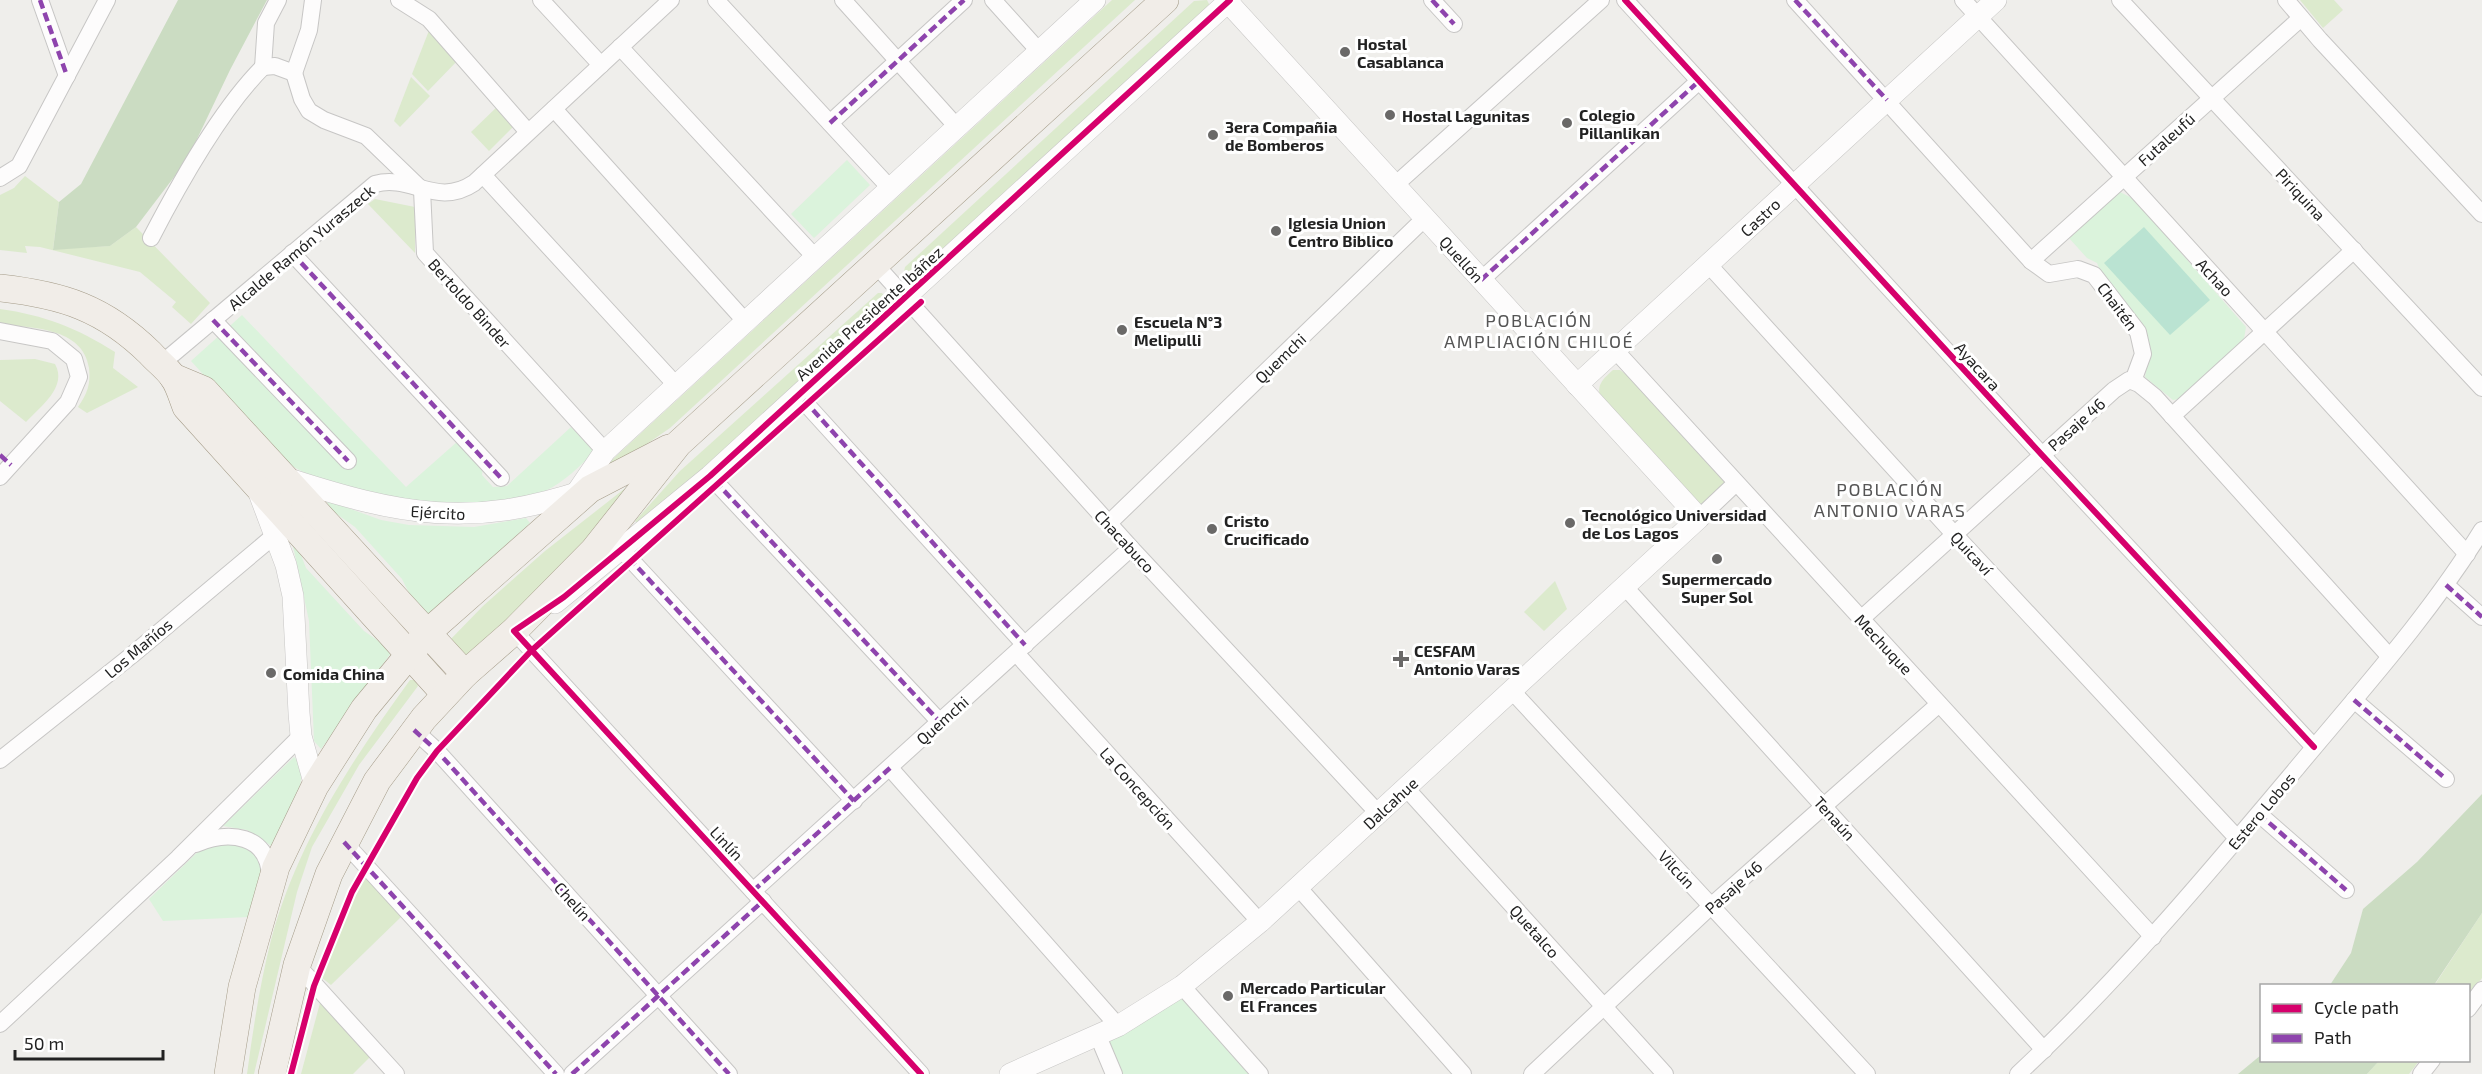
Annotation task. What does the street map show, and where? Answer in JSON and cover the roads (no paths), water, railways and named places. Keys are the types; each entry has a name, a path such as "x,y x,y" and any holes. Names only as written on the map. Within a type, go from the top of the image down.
{"main road":[{"name":"Avenida Presidente Ibáñez","path":"272,1074 297,965 316,907 344,842 377,781 414,730 465,674 514,631 594,550 678,444 1165,0"},
{"path":"0,288 60,298 99,313 140,344 167,370 204,390 465,674"},
{"path":"167,370 186,407 445,694"},
{"name":"Avenida Presidente Ibáñez","path":"228,1074 242,987 271,883 315,786 364,709 428,633 577,498 678,444"}],"street":[{"path":"40,0 67,75"},
{"path":"0,178 19,166 107,0"},
{"path":"151,238 185,176 242,91 263,67 266,23 278,0"},
{"path":"313,0 309,30 294,73 302,99 309,111 324,120 366,136 422,190"},
{"path":"399,0 429,19 528,132"},
{"path":"541,0 601,65"},
{"name":"Alcalde Ramón Yuraszeck","path":"167,370 213,320 375,184 391,182 422,190 454,193 463,190 483,175 671,0"},
{"path":"716,0 890,188"},
{"path":"843,0 957,127"},
{"path":"830,123 964,0"},
{"path":"993,0 1039,51"},
{"name":"Avenida Presidente Ibáñez","path":"577,498 605,451 1095,0"},
{"path":"1432,0 1454,24"},
{"path":"1395,186 1601,0"},
{"name":"Ayacara","path":"1625,0 2042,455 2314,747"},
{"name":"Chaitén","path":"1795,0 2031,261 2049,274 2078,269 2094,274 2138,332 2143,354 2133,381"},
{"name":"Achao","path":"1964,0 2467,554"},
{"name":"Castro","path":"1577,385 1995,0"},
{"name":"Piriquina","path":"2120,0 2482,388"},
{"path":"2286,0 2482,214"},
{"name":"Avenida Presidente Ibáñez","path":"514,631 564,597 710,476 907,299 1228,1"},
{"name":"Quellón","path":"1228,1 1699,518"},
{"name":"Futaleufú","path":"2031,261 2301,18"},
{"path":"620,47 815,257"},
{"path":"263,67 275,66 294,73"},
{"path":"1481,280 1699,81"},
{"path":"554,109 745,321"},
{"path":"483,175 676,384"},
{"name":"Bertoldo Binder","path":"422,190 425,253 605,451"},
{"name":"Quemchi","path":"1108,524 1425,218"},
{"path":"2172,416 2354,250"},
{"path":"292,253 501,478"},
{"name":"Chacabuco","path":"875,264 1108,524 1378,813"},
{"name":"Quicaví","path":"1708,264 1954,534 2238,839"},
{"path":"213,320 348,461"},
{"path":"0,331 52,341 74,359 79,377 68,402 4,466"},
{"name":"Mechuque","path":"1615,350 2153,937"},
{"path":"2133,381 2155,397 2389,656"},
{"name":"Pasaje 46","path":"1861,619 2119,385 2133,381"},
{"name":"La Concepción","path":"798,395 1260,922"},
{"path":"710,476 940,722"},
{"name":"Ejército","path":"286,478 375,505 440,514 511,510 577,498"},
{"name":"Dalcahue","path":"1010,1074 1118,1026 1182,986 1260,922 1736,483"},
{"path":"256,484 275,535 293,596 301,736 315,786"},
{"name":"Estero Lobos","path":"2018,1074 2153,937 2238,839 2446,585 2482,530"},
{"name":"Los Mañíos","path":"0,760 132,655 275,535"},
{"name":"Quemchi","path":"572,1074 659,996 854,801 1131,548"},
{"path":"621,549 854,801"},
{"path":"2446,585 2482,617"},
{"name":"Tenaún","path":"1625,587 2044,1050"},
{"name":"Linlín","path":"514,631 921,1074"},
{"name":"Vilcún","path":"1512,691 1867,1074"},
{"path":"2354,700 2446,779"},
{"name":"Pasaje 46","path":"1532,1074 1711,906 1939,704"},
{"name":"Chelín","path":"414,730 437,751 729,1074"},
{"path":"0,1024 190,847 301,736"},
{"path":"890,768 1118,1026"},
{"name":"Quetalco","path":"1406,788 1665,1074"},
{"path":"2259,814 2346,890"},
{"path":"190,847 217,836 235,837 252,843 264,851 269,862 271,883"},
{"path":"344,842 556,1074"},
{"path":"1298,887 1463,1074"},
{"path":"297,965 396,1074"},
{"path":"1182,986 1260,1074"},
{"path":"2470,1008 2482,990"},
{"path":"1098,1036 1114,1074"},
{"path":"2421,1074 2430,1062"}],"place":[{"name":"Hostal Casablanca","path":"1345,52"},
{"name":"Hostal Lagunitas","path":"1390,115"},
{"name":"Colegio Pillanlikan","path":"1567,123"},
{"name":"3era Compañia de Bomberos","path":"1213,135"},
{"name":"Iglesia Union Centro Biblico","path":"1276,231"},
{"name":"Escuela N°3 Melipulli","path":"1122,330"},
{"name":"Tecnológico Universidad de Los Lagos","path":"1570,523"},
{"name":"Cristo Crucificado","path":"1212,529"},
{"name":"Supermercado Super Sol","path":"1717,559"},
{"name":"CESFAM Antonio Varas","path":"1401,659"},
{"name":"Comida China","path":"271,673"},
{"name":"Mercado Particular El Frances","path":"1228,996"}],"district":[{"name":"POBLACIÓN AMPLIACIÓN CHILOÉ","path":"1539,330"},
{"name":"POBLACIÓN ANTONIO VARAS","path":"1890,499"}]}
